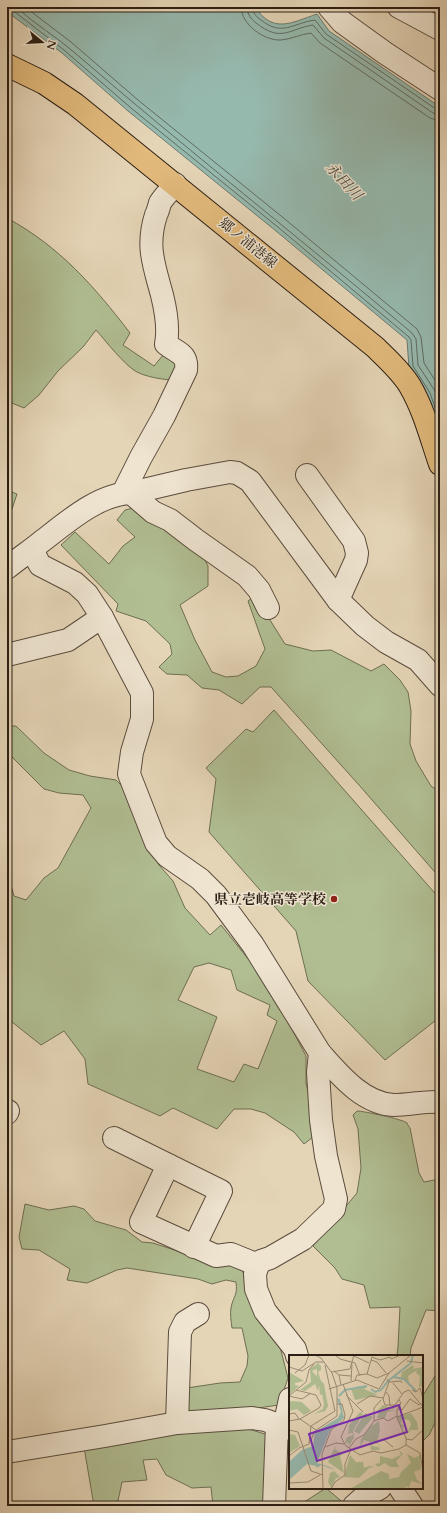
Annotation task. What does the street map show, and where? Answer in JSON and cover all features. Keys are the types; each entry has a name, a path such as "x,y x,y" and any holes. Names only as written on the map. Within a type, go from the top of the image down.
{"main road":[{"name":"郷ノ浦港線","path":"7,65 44,83 75,104 176,184 375,347 396,368 409,386 422,411 440,464"}],"street":[{"path":"329,7 342,22 385,53 440,88"},
{"path":"399,7 440,29"},
{"path":"127,493 141,458 168,409 186,370 187,362 184,356 166,344 168,334 164,303 153,263 150,240 152,228 160,203 176,184"},
{"path":"7,567 32,550 81,511 127,493 230,472 242,475 250,481 338,600 380,638 418,660 440,685"},
{"path":"307,475 354,541 357,553 356,560 338,600"},
{"path":"127,493 153,512 170,520 247,576 259,590 268,608"},
{"path":"32,550 40,565 75,583 87,594 102,617 142,693 142,719 132,752 129,774 156,843 167,856 200,879 216,895 253,945 320,1053 333,1068 357,1090 374,1100 394,1105 440,1102"},
{"path":"7,655 68,640 102,617"},
{"path":"297,1355 295,1349 265,1311 256,1289 255,1274 261,1261 270,1258 303,1239 334,1209 336,1199 326,1156 321,1120 318,1072 320,1053"},
{"path":"114,1138 221,1191 194,1247"},
{"path":"168,1165 141,1222 216,1256 231,1254 258,1265"},
{"path":"177,1423 180,1332 185,1322 198,1314"},
{"path":"274,1506 278,1444 284,1427 289,1404"},
{"path":"7,1452 177,1423 252,1418 284,1427"},
{"path":"354,1506 364,1496 378,1489"},
{"path":"401,1489 412,1506"}],"green space":[{"path":"7,218 26,229 60,255 103,299 130,333 123,345 154,366 164,354 174,359 176,366 171,380 141,374 132,369 121,359 96,330 83,347 58,371 39,395 24,408 7,401"},
{"path":"7,490 17,494 11,512 7,510"},
{"path":"133,508 202,554 208,566 208,586 180,605 195,640 212,672 226,677 238,676 256,666 265,649 248,601 255,596 285,644 313,651 331,650 371,671 384,664 400,680 408,692 411,711 410,744 416,761 431,786 440,792 440,878 271,687 260,687 242,704 219,690 202,688 187,675 167,674 159,667 172,654 170,644 146,621 116,611 118,604 61,545 75,532 109,564 123,546 135,537 117,520 125,510"},
{"name":"県立壱岐高等学校","path":"274,710 440,899 440,1017 385,1060 308,981 296,931 209,832 216,779 206,768 246,729 253,732"},
{"path":"7,726 16,726 44,753 69,770 90,776 116,780 126,790 159,865 173,881 185,908 210,935 221,925 269,985 306,1056 306,1083 311,1105 313,1137 304,1144 294,1132 265,1113 251,1109 234,1109 217,1129 173,1108 160,1116 88,1084 85,1059 64,1031 41,1045 7,1018 7,878 10,881 14,896 26,900 44,878 58,868 91,808 83,795 59,793 44,789 7,752","holes":["209,963 231,970 237,990 270,1005 267,1015 277,1021 258,1069 244,1064 234,1082 197,1069 217,1017 178,1000 194,967"]},
{"path":"357,1111 391,1117 407,1123 410,1128 419,1173 424,1182 440,1179 440,1311 426,1310 411,1348 410,1355 397,1355 400,1307 370,1308 364,1285 342,1279 335,1268 313,1246 357,1193 361,1168 358,1129 353,1115"},
{"path":"25,1204 49,1210 74,1206 84,1209 95,1221 126,1230 142,1242 153,1243 214,1263 242,1266 248,1298 279,1343 288,1378 279,1405 230,1412 183,1413 187,1388 220,1383 240,1382 247,1366 248,1356 242,1328 232,1328 231,1323 231,1310 236,1293 236,1282 226,1280 212,1284 198,1279 127,1268 117,1270 87,1283 67,1280 70,1269 39,1250 22,1249 19,1237"},
{"path":"440,1368 440,1413 429,1435 423,1441 423,1395"},
{"path":"236,1425 271,1436 271,1506 213,1506 211,1487 192,1488 166,1475 157,1459 143,1460 147,1480 122,1482 118,1501 94,1506 84,1447"},
{"path":"324,1489 327,1489 347,1506 298,1506"}],"water":[{"name":"永田川","path":"7,7 255,7 269,21 283,24 291,23 317,14 329,31 440,107 440,435 409,368 407,340 128,111 62,53 10,14"}],"place":[{"name":"県立壱岐高等学校","path":"334,899"}]}
